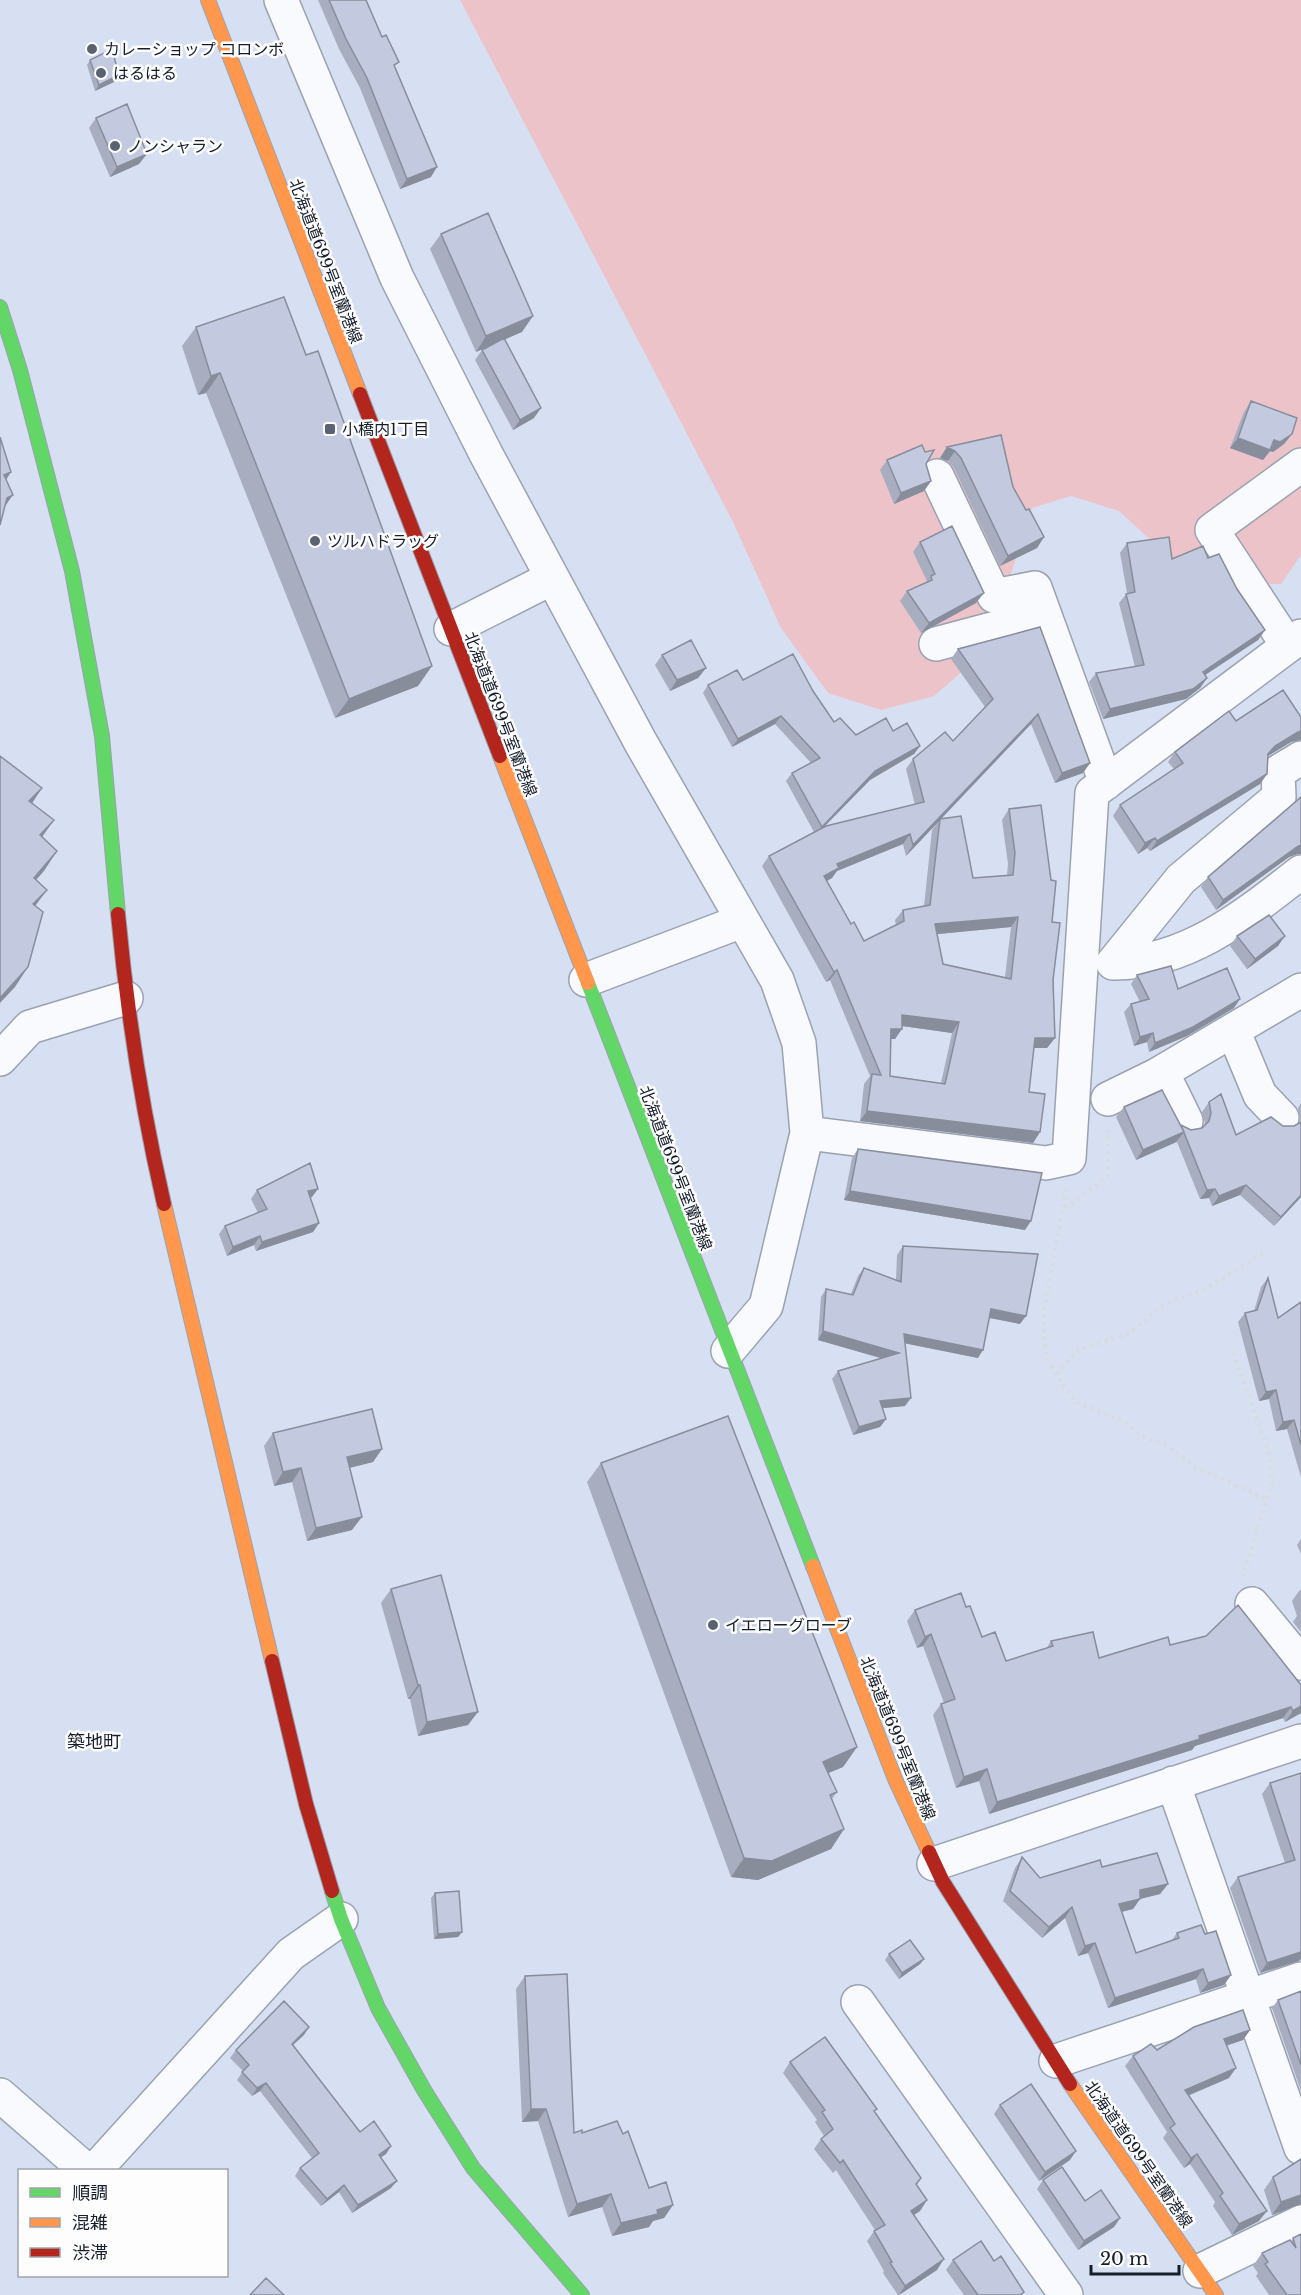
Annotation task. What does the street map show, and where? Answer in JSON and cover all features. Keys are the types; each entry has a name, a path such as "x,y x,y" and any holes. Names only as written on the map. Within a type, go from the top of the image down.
{"main road":[{"name":"北海道道699号室蘭港線","path":"208,0 895,1779 934,1864 1056,2061 1212,2289"},
{"path":"0,307 20,370 72,571 102,736 126,998 151,1148 306,1804 341,1919 378,2008 424,2090 473,2168 582,2295"}],"street":[{"path":"282,0 397,278 552,578 641,743 777,980 799,1043 807,1133 766,1306 728,1351"},
{"path":"807,1133 1046,1163 1069,1158 1092,793 1294,641 1212,530 1301,465"},
{"path":"937,476 994,596 1035,588 1106,783"},
{"path":"451,629 552,578"},
{"path":"936,644 1044,615"},
{"path":"1301,758 1278,772 1279,797 1181,879 1113,963 1139,963 1186,947 1233,924 1301,872"},
{"path":"586,980 742,921"},
{"path":"1108,1099 1162,1072 1301,990"},
{"path":"0,1059 30,1027 126,998"},
{"path":"1233,1030 1260,1095 1282,1118"},
{"path":"1162,1072 1185,1121"},
{"path":"1247,1590 1301,1663"},
{"path":"934,1864 1301,1741"},
{"path":"1173,1783 1246,1997 1301,2148"},
{"path":"96,2169 291,1954 341,1919"},
{"path":"1056,2061 1301,1979"},
{"path":"858,2002 1066,2295"},
{"path":"0,2095 85,2169"},
{"path":"1212,2289 1301,2222"}],"path":[{"path":"1069,1158 1064,1209 1043,1318 1046,1356 1056,1374 1076,1402 1123,1422 1143,1437 1168,1446 1196,1467 1267,1499"},
{"path":"1056,1374 1076,1351 1128,1334 1166,1303 1203,1290 1267,1251"},
{"path":"1233,1353 1269,1453 1272,1482 1247,1590"}],"shaded area":[{"path":"460,0 1301,0 1301,555 1281,584 1233,584 1190,576 1119,511 1071,496 1032,508 1003,599 972,663 934,696 881,710 828,693 781,628 733,522"}],"building":[{"path":"329,0 366,0 382,37 386,35 399,62 394,65 437,167 407,179 367,78"},
{"name":"はるはる","path":"112,49 119,75 99,85 90,60"},
{"path":"127,104 147,154 117,167 96,118"},
{"path":"488,213 533,316 486,336 441,234"},
{"name":"ツルハドラッグ","path":"284,297 306,355 318,351 432,666 349,699 220,373 211,376 196,327"},
{"path":"504,338 541,408 520,420 482,350"},
{"path":"1251,401 1297,418 1292,434 1280,442 1274,440 1270,450 1238,438"},
{"path":"1001,435 1013,487 1026,510 1029,509 1044,537 1008,556 961,458 947,447"},
{"path":"0,437 11,472 4,475 13,495 7,498 0,525"},
{"path":"922,445 925,452 934,450 926,464 931,481 901,493 887,460"},
{"path":"952,526 984,593 929,623 907,591 932,580 931,576 935,574 920,542"},
{"path":"1169,537 1172,559 1203,546 1208,558 1219,554 1237,589 1265,630 1203,672 1207,678 1193,689 1110,709 1096,673 1144,665 1126,594 1135,592 1127,543"},
{"path":"1040,627 1090,763 1062,773 1038,714 913,845 910,834 837,864 839,868 824,876 851,924 854,922 864,941 904,921 903,910 930,905 940,819 961,816 973,878 1013,875 1015,853 1009,809 1041,805 1051,880 1056,881 1052,922 1060,923 1053,980 1055,1038 1035,1038 1029,1092 1045,1094 1040,1132 867,1111 872,1074 881,1075 837,970 834,972 769,856 826,826 924,802 913,759 945,732 953,741 993,699 958,649","holes":["1018,917 1011,979 943,964 935,924","902,1015 959,1022 945,1084 890,1076 891,1029 902,1029"]},
{"path":"691,640 706,668 677,680 662,655"},
{"path":"793,654 813,691 834,722 840,718 856,735 886,718 893,731 907,723 920,746 875,771 822,827 792,773 820,758 781,716 738,739 708,685 737,670 743,680"},
{"path":"1283,690 1301,717 1301,731 1275,746 1268,754 1267,774 1157,841 1155,838 1145,843 1120,805 1183,763 1175,752 1229,711 1236,721"},
{"path":"0,756 42,788 29,801 54,820 40,835 57,851 34,878 47,890 33,904 43,912 28,967 0,998"},
{"path":"1301,797 1301,845 1223,900 1208,877"},
{"path":"1269,915 1285,936 1255,959 1237,936"},
{"path":"1171,966 1178,989 1227,968 1240,999 1193,1027 1155,1043 1153,1033 1140,1037 1131,1004 1149,999 1137,975"},
{"path":"1162,1090 1184,1132 1143,1150 1124,1107"},
{"path":"1221,1094 1236,1135 1271,1117 1283,1126 1294,1126 1301,1122 1301,1195 1281,1217 1246,1185 1219,1196 1215,1189 1207,1190 1181,1125 1191,1130 1202,1128 1209,1121 1211,1113 1209,1102"},
{"path":"858,1149 1042,1173 1031,1221 850,1191"},
{"path":"310,1163 318,1189 308,1191 319,1223 262,1242 260,1236 233,1247 225,1226 267,1209 257,1190"},
{"path":"903,1246 1038,1254 1026,1316 991,1309 983,1350 904,1334 911,1398 880,1401 886,1419 859,1427 838,1371 899,1353 823,1331 826,1289 853,1295 864,1268 901,1282"},
{"path":"1268,1278 1278,1318 1301,1302 1301,1445 1294,1420 1283,1422 1276,1390 1266,1392 1245,1313 1257,1310"},
{"path":"372,1409 382,1449 347,1457 362,1517 316,1528 301,1468 283,1472 273,1433"},
{"name":"イエローグローブ","path":"728,1416 857,1747 823,1762 837,1792 830,1795 844,1829 772,1861 744,1858 601,1463"},
{"path":"441,1575 478,1712 427,1722 420,1685 418,1685 391,1589"},
{"path":"961,1593 966,1607 970,1606 982,1637 995,1632 1006,1661 1053,1646 1051,1641 1093,1632 1099,1658 1168,1637 1170,1645 1206,1636 1238,1605 1301,1685 1301,1706 1293,1711 1291,1707 1199,1736 1200,1739 997,1802 987,1769 964,1777 941,1704 955,1699 931,1634 925,1637 915,1610"},
{"path":"1301,1773 1301,1952 1267,1963 1238,1877 1295,1860 1270,1783"},
{"path":"1157,1853 1168,1884 1140,1890 1140,1899 1119,1904 1136,1953 1179,1938 1177,1933 1201,1925 1205,1934 1216,1931 1231,1975 1208,1983 1203,1969 1115,1998 1095,1943 1085,1946 1072,1907 1049,1927 1010,1891 1022,1857 1040,1878 1100,1860 1102,1867"},
{"path":"459,1891 462,1932 438,1934 435,1893"},
{"path":"910,1940 924,1959 902,1973 889,1954"},
{"path":"567,1974 574,2133 582,2130 582,2133 617,2121 623,2134 628,2131 649,2188 666,2182 673,2205 657,2210 658,2214 621,2223 611,2194 577,2204 546,2109 531,2109 525,1976"},
{"path":"1301,1991 1301,2065 1278,2000"},
{"path":"284,2001 309,2027 292,2044 360,2132 374,2121 391,2146 379,2155 397,2181 358,2205 344,2185 327,2199 300,2168 319,2153 266,2083 257,2088 242,2072 249,2065 236,2050"},
{"path":"1243,2010 1250,2030 1224,2039 1236,2068 1185,2090 1267,2211 1239,2224 1220,2196 1223,2193 1197,2154 1191,2158 1170,2128 1175,2124 1133,2056 1151,2044 1157,2050 1194,2027"},
{"path":"825,2037 877,2109 874,2111 921,2178 916,2184 927,2200 911,2211 944,2259 905,2286 874,2231 885,2225 843,2160 840,2163 821,2139 833,2129 822,2112 825,2110 790,2062"},
{"path":"1031,2084 1076,2151 1045,2172 1000,2105"},
{"path":"1301,2159 1301,2195 1281,2202 1273,2177"},
{"path":"1062,2167 1085,2201 1101,2190 1120,2218 1084,2241 1043,2180"},
{"path":"1301,2234 1301,2295 1287,2295 1265,2264 1268,2262 1262,2253 1290,2240 1296,2248 1293,2238"},
{"path":"981,2241 994,2261 1001,2256 1024,2292 1020,2295 978,2295 953,2260"},
{"path":"266,2278 284,2295 250,2295"}],"traffic: fast":[{"path":"0,307 20,370 72,571 102,736 118,914"},
{"path":"588,983 813,1566"},
{"path":"332,1891 341,1919 378,2008 424,2090 473,2168 582,2295"}],"traffic: slow":[{"path":"208,0 360,394"},
{"path":"500,756 588,983"},
{"path":"164,1204 272,1661"},
{"path":"813,1566 895,1779 929,1852"},
{"path":"1070,2084 1216,2295"}],"traffic: jam":[{"path":"360,394 500,756"},
{"path":"118,914 136,1060 164,1204"},
{"path":"272,1661 306,1804 332,1891"},
{"path":"929,1852 943,1882 1070,2084"}],"place":[{"name":"カレーショップ コロンボ","path":"92,49"},
{"name":"はるはる","path":"101,73"},
{"name":"ノンシャラン","path":"115,146"},
{"name":"小橋内1丁目","path":"330,429"},
{"name":"ツルハドラッグ","path":"315,541"},
{"name":"イエローグローブ","path":"713,1625"}],"district":[{"name":"築地町","path":"94,1742"}]}
